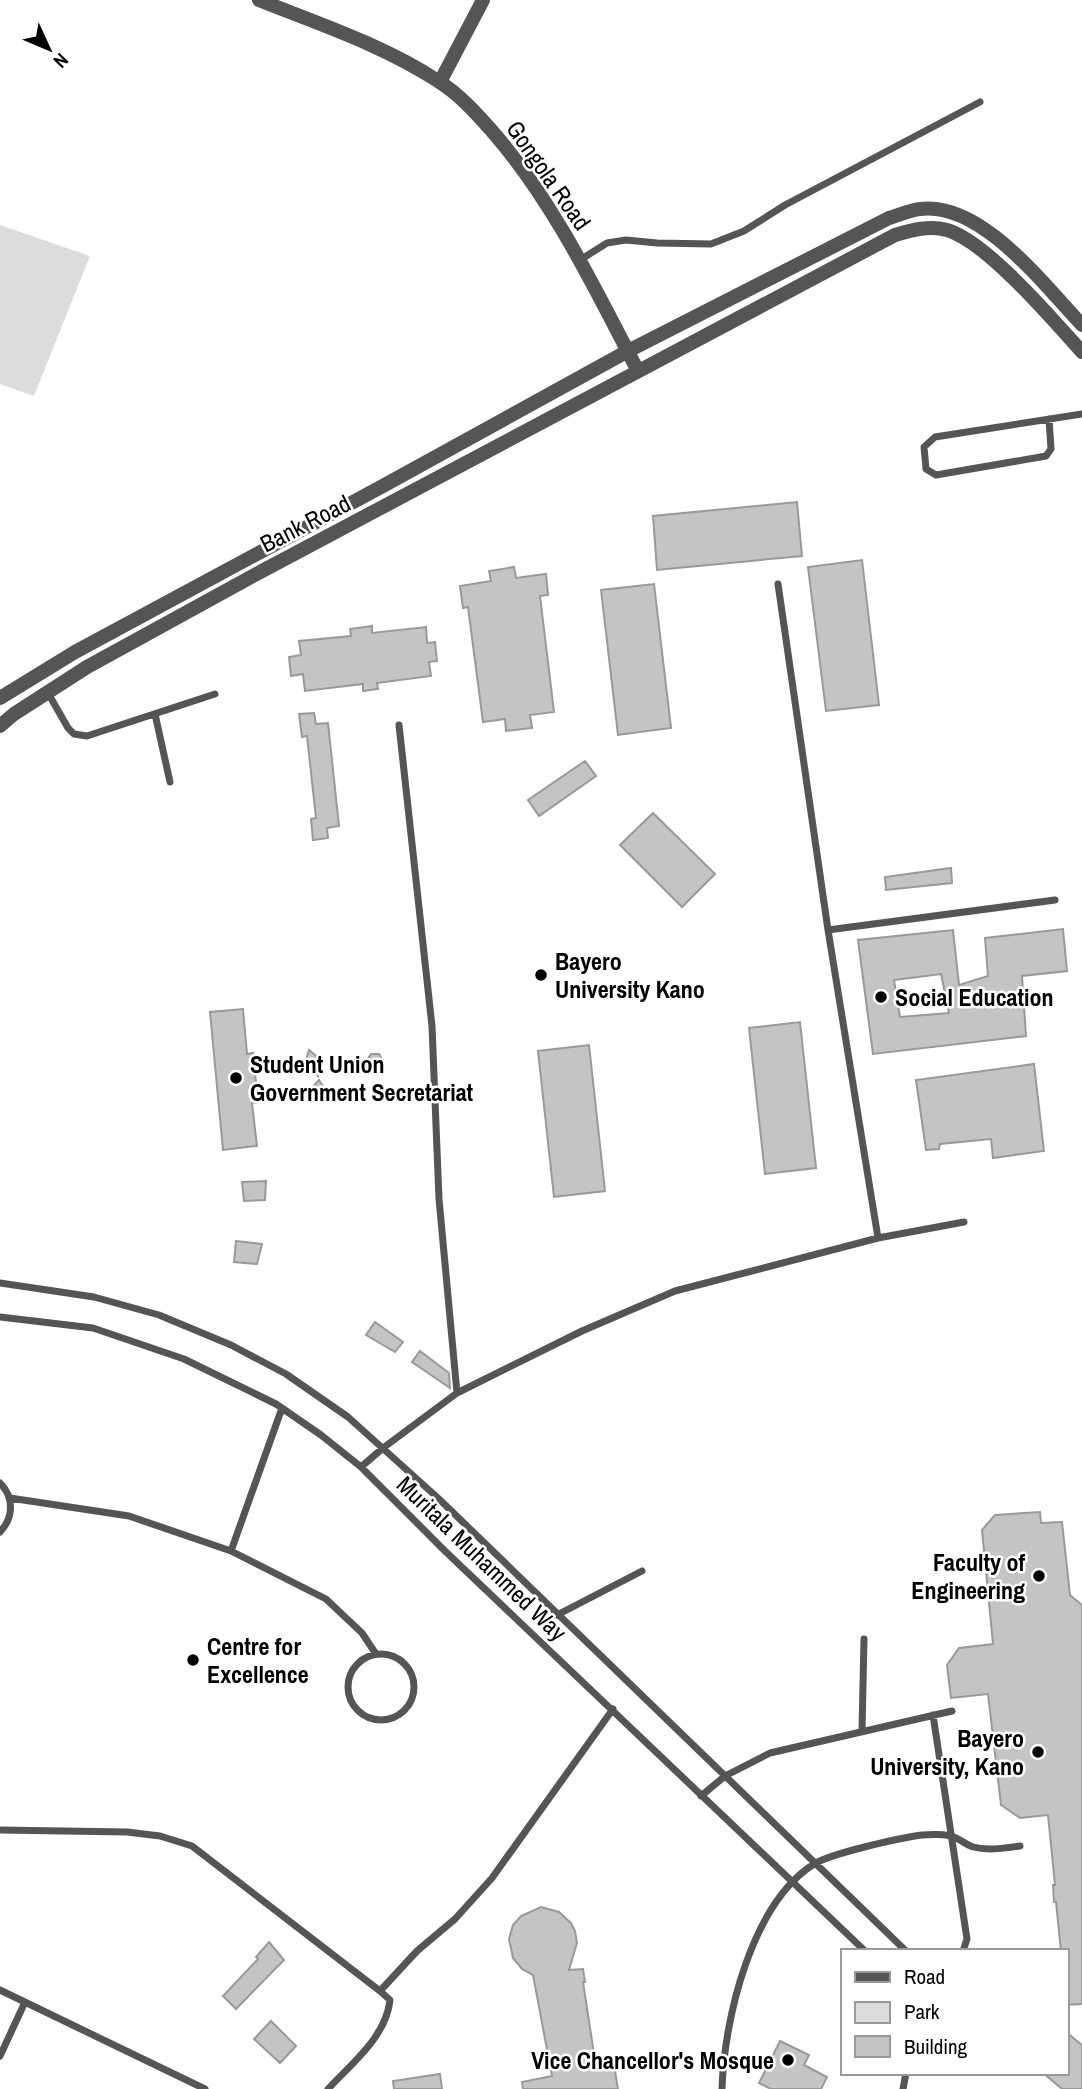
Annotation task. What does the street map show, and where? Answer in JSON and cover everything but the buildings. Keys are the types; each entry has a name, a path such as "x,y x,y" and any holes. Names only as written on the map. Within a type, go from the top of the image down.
{"street":[{"name":"Gongola Road","path":"259,0 394,55 440,82 474,111 518,162 580,260 638,372"},
{"path":"440,82 483,0"},
{"path":"0,698 75,652 628,351 889,218 921,208 956,213 981,226 1008,247 1082,325"},
{"name":"Bank Road","path":"0,726 87,667 262,571 895,235 920,228 947,230 970,242 987,255 1082,352"}],"lane":[{"path":"580,260 607,243 626,240 711,244 744,231 785,205 980,102"},
{"path":"1049,419 1051,449 1046,457 936,475 926,469 924,447 935,437 1049,419 1082,414"},
{"path":"778,584 828,930 878,1238"},
{"path":"47,692 68,728 74,734 87,736 215,694"},
{"path":"155,714 170,782"},
{"path":"399,725 432,1026 439,1199 457,1393"},
{"path":"828,930 1055,900"},
{"path":"361,1467 457,1393 582,1331 675,1291 878,1238 964,1222"},
{"path":"0,1283 94,1297 159,1315 230,1345 296,1381 348,1417 439,1500 904,1949"},
{"name":"Muritala Muhammed Way","path":"0,1317 93,1328 184,1359 282,1408 321,1435 361,1467 455,1561 863,1949"},
{"path":"231,1551 282,1408"},
{"path":"0,1483 10,1498 11,1508 9,1519 0,1532"},
{"path":"10,1498 129,1516 231,1551 326,1599 362,1633 376,1654 397,1657 405,1663 414,1681 411,1702 397,1716 387,1720 366,1717 352,1703 348,1693 352,1672 366,1657 376,1654"},
{"path":"557,1615 642,1571"},
{"path":"862,1731 864,1639"},
{"path":"380,1991 417,1951 455,1919 492,1878 613,1709"},
{"path":"701,1796 725,1776 770,1753 952,1711"},
{"path":"933,1715 967,1939 964,1949"},
{"path":"0,1830 127,1832 160,1836 192,1846 380,1991 390,2000 382,2028 328,2089"},
{"path":"722,2089 728,2030 748,1956 770,1914 792,1882 816,1863 854,1850 923,1835 953,1836 972,1847 997,1849 1020,1846"},
{"path":"0,1990 205,2089"},
{"path":"0,2056 25,2002"}],"green space":[{"path":"0,225 90,256 34,396 0,384"}],"place":[{"name":"Bayero University Kano","path":"541,975"},
{"name":"Social Education","path":"881,997"},
{"name":"Student Union Government Secretariat","path":"236,1078"},
{"name":"Faculty of Engineering","path":"1039,1576"},
{"name":"Centre for Excellence","path":"193,1660"},
{"name":"Bayero University, Kano","path":"1038,1752"},
{"name":"Vice Chancellor's Mosque","path":"788,2060"}]}
